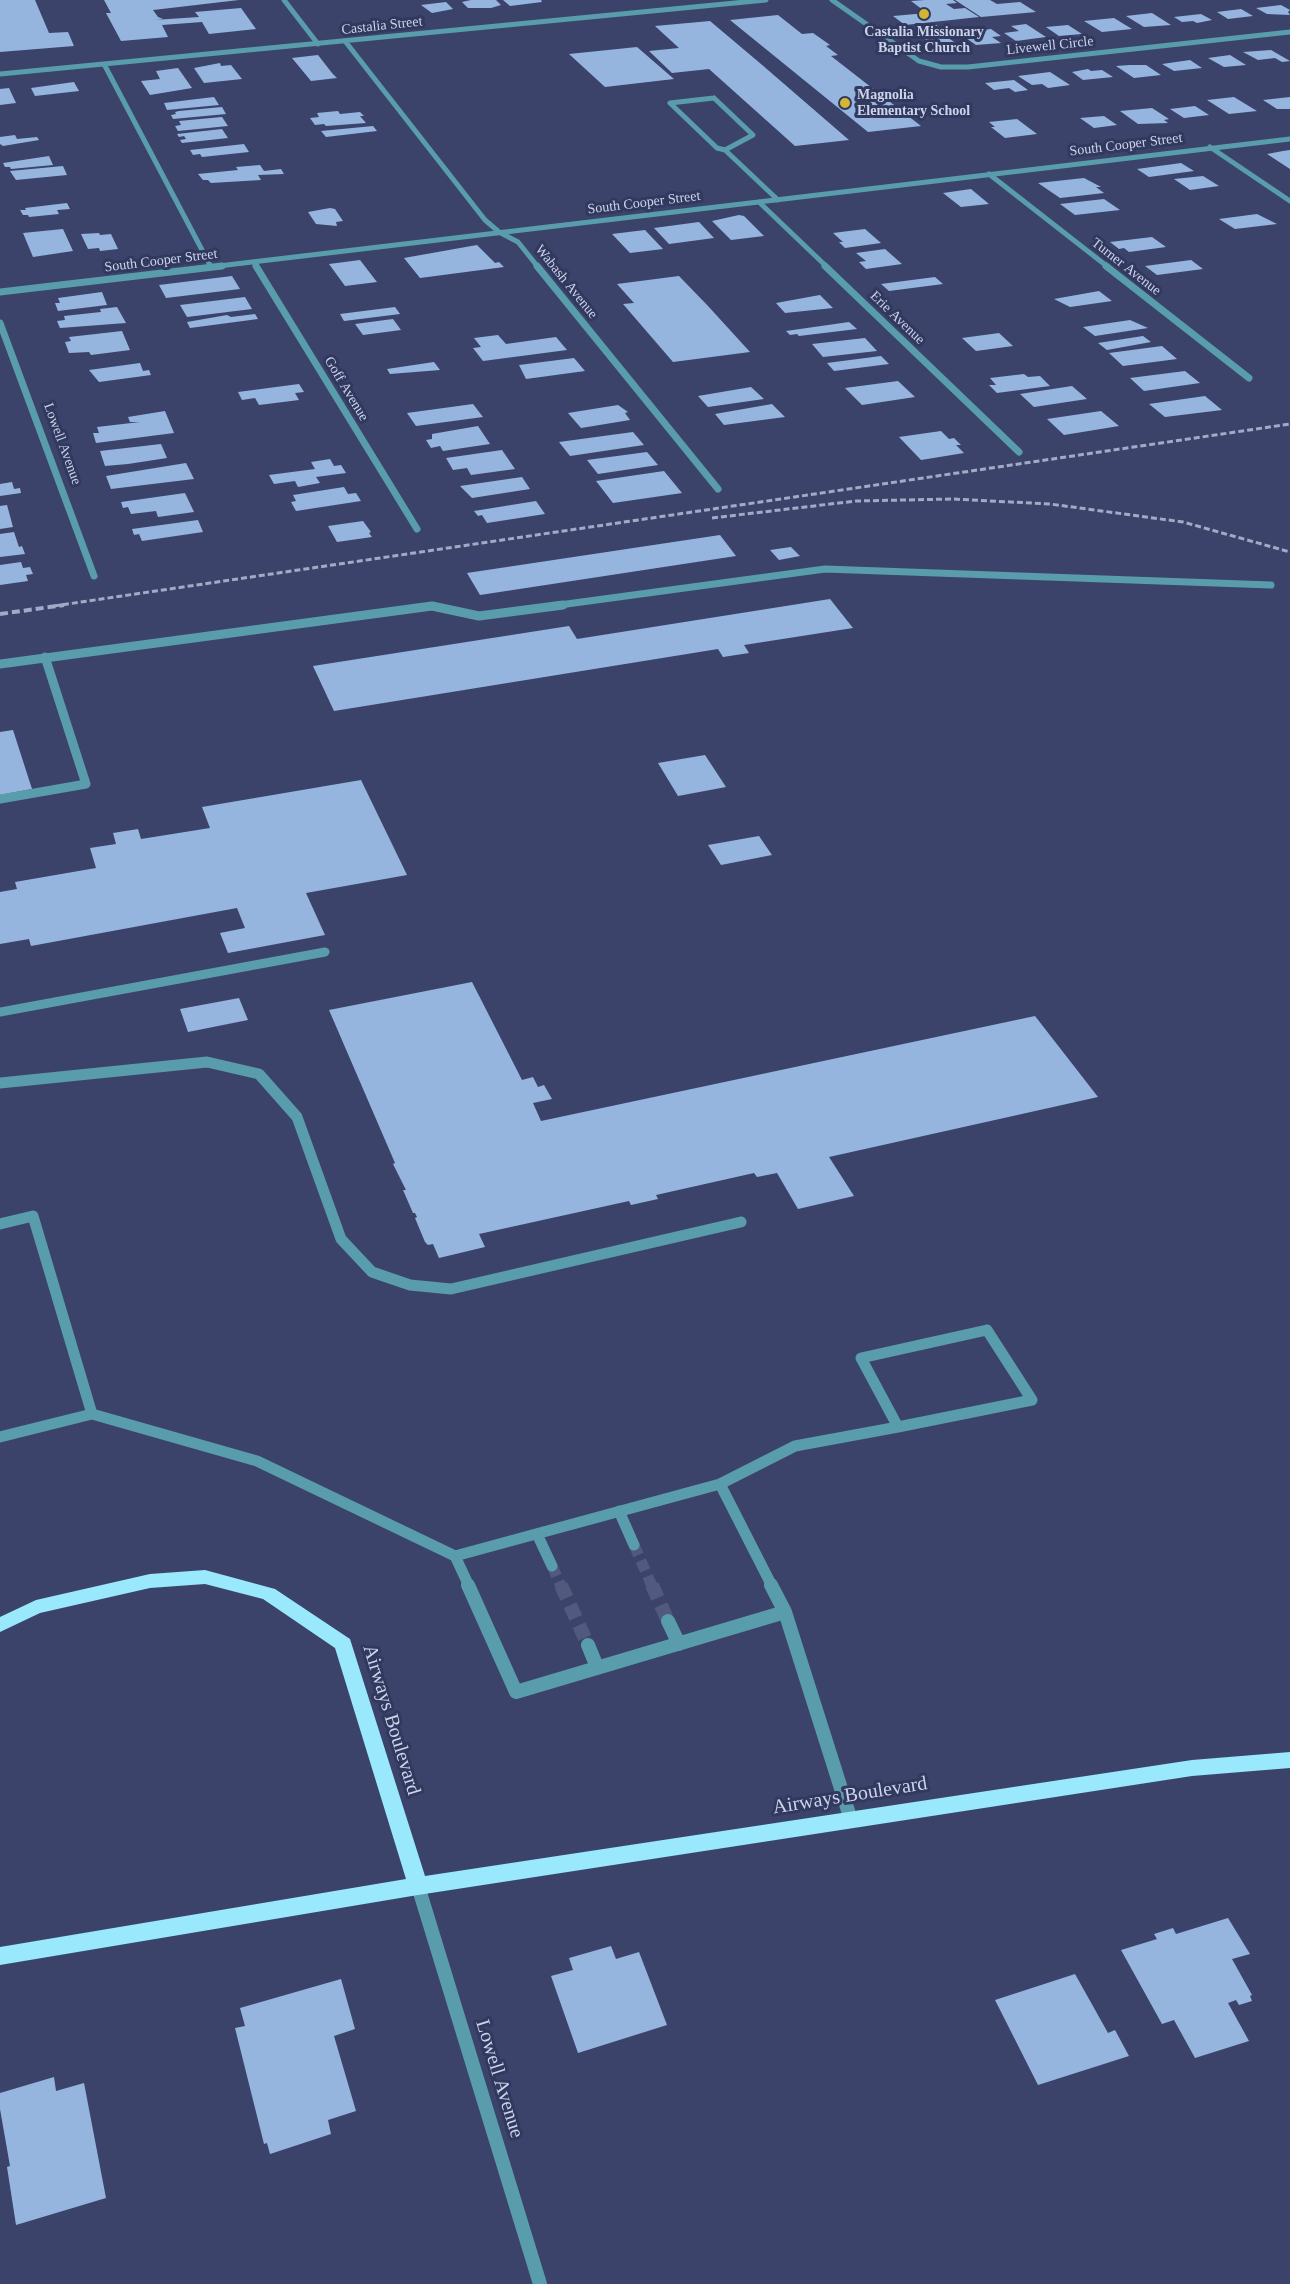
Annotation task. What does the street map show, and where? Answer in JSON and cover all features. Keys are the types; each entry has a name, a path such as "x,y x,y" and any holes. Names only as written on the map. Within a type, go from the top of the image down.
{"main road":[{"name":"Airways Boulevard","path":"0,1625 36,1607 150,1581 205,1576 269,1594 343,1644 418,1886"},
{"name":"Airways Boulevard","path":"0,1956 418,1886 1192,1768 1290,1760"}],"street":[{"path":"284,0 318,44"},
{"name":"Castalia Street","path":"0,74 766,0"},
{"name":"Livewell Circle","path":"832,0 919,62 941,67 968,67 1290,32"},
{"name":"Wabash Avenue","path":"345,41 485,220 499,232 518,242 718,489"},
{"path":"104,64 211,267"},
{"path":"724,150 753,135 714,98 684,99 670,103 717,148 724,150 778,200"},
{"name":"South Cooper Street","path":"0,292 1290,139"},
{"path":"1210,147 1290,201"},
{"name":"Turner Avenue","path":"989,174 1249,378"},
{"name":"Erie Avenue","path":"759,202 1019,452"},
{"name":"Goff Avenue","path":"255,261 417,529"},
{"name":"Lowell Avenue","path":"0,323 94,576"},
{"path":"0,664 432,606 479,616 825,569 1271,585"},
{"path":"0,799 86,784 45,657"},
{"path":"0,1012 325,952"},
{"path":"0,1083 207,1062 259,1074 297,1117 341,1239 372,1272 410,1286 451,1289 741,1222"},
{"path":"0,1224 33,1216 92,1414"},
{"path":"455,1556 720,1484 795,1446 1032,1400 987,1330 861,1358 898,1426"},
{"path":"0,1437 92,1414 257,1461 455,1556 516,1692 785,1612"},
{"path":"720,1484 785,1612 851,1820"},
{"path":"619,1512 634,1545"},
{"path":"537,1534 552,1566"},
{"path":"668,1620 679,1644"},
{"path":"588,1645 597,1667"},
{"name":"Lowell Avenue","path":"418,1886 540,2284"}],"building":[{"path":"0,0 35,0 49,33 68,32 74,46 0,52"},
{"path":"104,0 239,0 153,10 158,17 163,19 154,20 199,17 195,12 241,8 256,29 209,34 202,22 162,25 168,37 121,41 106,13 111,13"},
{"path":"496,0 501,5 491,8 468,8 462,2"},
{"path":"503,0 541,0 542,2 510,6"},
{"path":"953,0 957,3 946,4 954,9 965,8 979,17 905,25 893,16 927,13 911,1"},
{"path":"955,0 990,0 997,4 1020,2 1036,12 981,17"},
{"path":"446,2 453,9 432,13 421,5"},
{"path":"1281,5 1290,10 1288,12 1290,15 1267,14 1256,8"},
{"path":"1241,9 1253,16 1228,19 1217,12"},
{"path":"1152,13 1171,25 1144,27 1126,16"},
{"path":"1201,14 1212,20 1197,23 1182,22 1174,17"},
{"path":"778,15 802,34 813,33 830,45 826,46 838,55 831,56 921,126 868,132 730,20"},
{"path":"1114,18 1132,29 1102,32 1084,21"},
{"path":"710,21 849,140 795,146 709,69 672,73 649,51 679,48 655,26"},
{"path":"1026,24 1046,37 1016,41 1004,33 1019,31 1011,26"},
{"path":"936,25 944,30 938,31 960,46 938,48 925,39 918,39 911,34 921,33 913,27"},
{"path":"1068,25 1082,34 1059,36 1046,27"},
{"path":"991,29 1001,36 992,37 1001,43 976,45 959,33"},
{"path":"637,47 674,79 605,87 569,54"},
{"path":"1271,50 1290,61 1282,62 1275,58 1258,60 1243,52"},
{"path":"318,55 337,78 311,81 292,58"},
{"path":"1230,55 1246,65 1224,67 1208,58"},
{"path":"1190,60 1202,68 1174,71 1162,64"},
{"path":"220,63 221,66 231,65 242,79 204,83 194,68"},
{"path":"1146,65 1161,75 1134,78 1116,66"},
{"path":"178,68 192,88 150,95 141,81 160,79 156,71"},
{"path":"1088,69 1102,70 1113,77 1083,80 1072,72"},
{"path":"1050,72 1070,85 1048,88 1042,84 1032,85 1018,76"},
{"path":"1014,80 1028,90 1015,92 1009,88 994,90 985,83"},
{"path":"74,82 79,91 35,96 31,88"},
{"path":"9,88 16,103 0,105 0,89"},
{"path":"214,97 219,105 167,110 164,103"},
{"path":"1234,97 1257,111 1229,114 1207,100"},
{"path":"1290,97 1290,109 1277,109 1263,100"},
{"path":"1195,106 1209,115 1184,118 1170,109"},
{"path":"222,107 226,114 173,119 171,115 179,111"},
{"path":"1152,108 1169,119 1164,120 1168,123 1138,124 1120,111"},
{"path":"338,111 340,114 360,112 364,116 360,116 366,123 326,126 324,124 315,125 310,118 319,117 317,113"},
{"path":"1104,116 1117,125 1094,128 1080,118"},
{"path":"222,117 228,126 178,131 175,126 181,125 179,121"},
{"path":"1017,119 1037,134 1005,138 991,127 995,127 989,122"},
{"path":"373,126 377,131 326,137 321,131"},
{"path":"222,129 228,138 182,143 180,140 186,139 177,134"},
{"path":"15,135 17,139 37,137 39,140 3,146 0,144 0,137"},
{"path":"244,144 249,152 202,157 200,154 193,155 190,150"},
{"path":"1290,150 1290,169 1267,154 1283,151"},
{"path":"49,156 53,165 11,169 5,167 3,163"},
{"path":"1181,163 1194,171 1149,177 1137,169"},
{"path":"260,165 264,171 281,169 284,174 258,175 261,180 211,183 203,180 198,174 238,170 236,167"},
{"path":"63,166 67,175 16,180 10,171"},
{"path":"1203,176 1219,186 1190,190 1174,179"},
{"path":"1084,178 1101,187 1096,187 1104,193 1060,198 1038,183"},
{"path":"971,189 989,204 961,207 943,193"},
{"path":"1104,199 1120,210 1075,215 1060,204"},
{"path":"67,203 70,209 57,210 59,214 29,217 23,215 20,210 26,210 25,208"},
{"path":"335,209 343,221 336,222 337,226 316,224 308,212"},
{"path":"1257,214 1277,224 1235,229 1219,219"},
{"path":"744,216 764,236 731,240 712,221"},
{"path":"699,222 714,238 669,244 654,228"},
{"path":"63,229 73,251 33,257 23,233"},
{"path":"865,229 881,243 845,248 839,242 843,242 833,233"},
{"path":"645,230 663,249 630,253 612,234"},
{"path":"99,233 100,235 111,234 118,249 100,251 99,248 88,249 81,234"},
{"path":"1152,237 1166,247 1129,252 1124,248 1119,249 1110,242"},
{"path":"477,245 495,263 499,262 504,267 420,278 404,258"},
{"path":"885,249 902,264 866,269 859,262 866,261 856,253"},
{"path":"360,260 377,282 345,286 329,264"},
{"path":"1191,260 1203,269 1157,275 1145,266"},
{"path":"232,276 240,289 166,298 159,285"},
{"path":"679,276 750,352 673,362 623,304 634,303 617,284"},
{"path":"935,277 943,284 889,291 881,284"},
{"path":"1099,291 1112,301 1070,307 1054,299"},
{"path":"102,292 107,305 58,311 55,303 60,303 58,298"},
{"path":"820,295 833,308 785,313 776,303"},
{"path":"245,297 252,309 187,317 180,305"},
{"path":"117,307 126,323 60,328 57,321 65,320 64,316 101,312 100,309"},
{"path":"395,307 400,314 344,321 340,314"},
{"path":"255,314 258,319 190,328 187,322 227,315 231,317"},
{"path":"393,319 401,330 363,335 355,324"},
{"path":"1130,320 1148,328 1095,336 1083,327"},
{"path":"849,322 857,329 799,336 790,335 786,331"},
{"path":"122,331 130,350 91,355 89,352 69,353 65,342 71,341 69,337"},
{"path":"999,333 1013,346 976,351 962,338"},
{"path":"498,335 506,344 556,337 567,350 483,361 473,348 481,347 474,338"},
{"path":"1143,336 1151,342 1107,350 1098,343"},
{"path":"865,338 877,351 823,357 812,344"},
{"path":"1162,346 1177,359 1123,366 1109,353"},
{"path":"881,356 889,364 834,371 827,363"},
{"path":"574,358 585,371 526,379 519,365"},
{"path":"434,362 440,370 390,374 387,369"},
{"path":"140,363 143,371 149,370 151,375 99,382 89,370"},
{"path":"1185,371 1200,383 1144,391 1130,378"},
{"path":"1024,374 1028,377 1040,376 1050,386 997,393 989,385 996,385 990,378"},
{"path":"898,381 915,397 862,405 845,388"},
{"path":"299,384 304,392 295,393 299,400 259,405 255,398 242,400 238,392"},
{"path":"1072,386 1087,399 1034,407 1020,394"},
{"path":"751,387 764,399 708,407 698,396"},
{"path":"1205,396 1222,410 1165,417 1149,404"},
{"path":"473,404 483,417 416,426 407,413"},
{"path":"772,404 785,417 724,425 715,414"},
{"path":"618,405 628,412 625,413 630,420 581,428 568,413"},
{"path":"165,411 174,433 96,443 93,433 99,433 97,427 140,422 130,422 128,417"},
{"path":"1101,411 1119,426 1064,435 1047,419"},
{"path":"478,426 490,444 443,451 440,446 431,448 426,440 432,439 432,434"},
{"path":"941,431 949,439 954,438 961,445 956,445 964,453 921,460 899,437"},
{"path":"633,432 644,445 570,456 559,442"},
{"path":"161,444 167,458 128,464 105,466 100,451"},
{"path":"502,450 515,469 471,475 467,468 453,470 446,458"},
{"path":"647,452 658,465 598,474 587,460"},
{"path":"330,459 334,466 341,465 346,473 316,477 320,483 298,487 295,481 274,484 269,475 315,469 311,462"},
{"path":"186,463 194,479 111,489 106,476"},
{"path":"664,471 682,493 613,503 596,481"},
{"path":"522,477 530,489 472,498 460,486"},
{"path":"12,482 14,489 20,488 21,493 0,496 0,484"},
{"path":"344,487 348,494 356,493 361,501 296,511 291,502 296,501 293,495"},
{"path":"185,493 194,512 158,517 156,511 131,514 128,507 123,508 121,502"},
{"path":"536,501 545,514 487,523 482,515 478,516 474,511"},
{"path":"7,505 13,527 0,529 0,506"},
{"path":"198,520 203,532 142,541 139,534 134,535 132,529"},
{"path":"363,521 372,537 337,542 328,526"},
{"path":"14,532 19,547 22,546 25,554 0,557 0,534"},
{"path":"720,535 736,556 480,595 467,573"},
{"path":"791,547 800,556 779,560 770,550"},
{"path":"21,562 23,568 30,567 33,574 26,575 28,581 0,585 0,565"},
{"path":"830,599 853,628 744,645 749,653 723,657 718,649 334,711 313,666 569,626 577,639"},
{"path":"13,730 32,789 0,795 0,732"},
{"path":"705,755 726,787 678,796 658,763"},
{"path":"361,780 407,875 306,893 325,935 228,953 220,933 245,928 237,908 31,946 29,939 0,944 0,892 17,889 15,882 96,868 90,848 116,844 113,833 138,829 141,839 210,828 202,807"},
{"path":"759,836 772,855 721,865 708,845"},
{"path":"472,982 522,1080 533,1077 538,1087 544,1085 552,1099 533,1103 541,1121 1035,1016 1098,1097 829,1157 854,1196 798,1209 777,1173 757,1177 754,1173 656,1195 658,1199 631,1205 629,1201 479,1234 485,1247 439,1258 433,1244 428,1245 425,1242 415,1218 417,1217 403,1190 406,1190 393,1164 395,1163 329,1010"},
{"path":"239,998 248,1020 188,1032 180,1009"},
{"path":"1228,1918 1250,1954 1232,1959 1252,1995 1250,1996 1252,2001 1239,2005 1236,2000 1228,2003 1249,2041 1195,2058 1174,2020 1162,2024 1121,1950 1157,1939 1154,1934 1173,1928 1176,1934"},
{"path":"611,1946 616,1959 639,1952 667,2025 578,2053 551,1976 573,1970 569,1958"},
{"path":"1075,1974 1108,2033 1115,2030 1129,2056 1038,2085 995,2000"},
{"path":"341,1979 355,2029 334,2036 356,2111 328,2120 331,2134 270,2154 267,2143 264,2144 235,2028 245,2026 240,2008"},
{"path":"54,2077 56,2091 84,2083 106,2198 16,2225 7,2167 10,2166 0,2109 0,2093"}],"tunnel":[{"path":"634,1545 652,1586"},
{"path":"552,1566 561,1586"},
{"path":"561,1585 588,1645"},
{"path":"652,1585 668,1621"}],"railway":[{"path":"54,606 1290,424"},
{"path":"712,518 856,501 952,499 1050,504 1183,522 1290,552"},
{"path":"0,614 64,605"}],"place":[{"name":"Castalia Missionary Baptist Church","path":"924,14"},
{"name":"Magnolia Elementary School","path":"845,103"}]}
